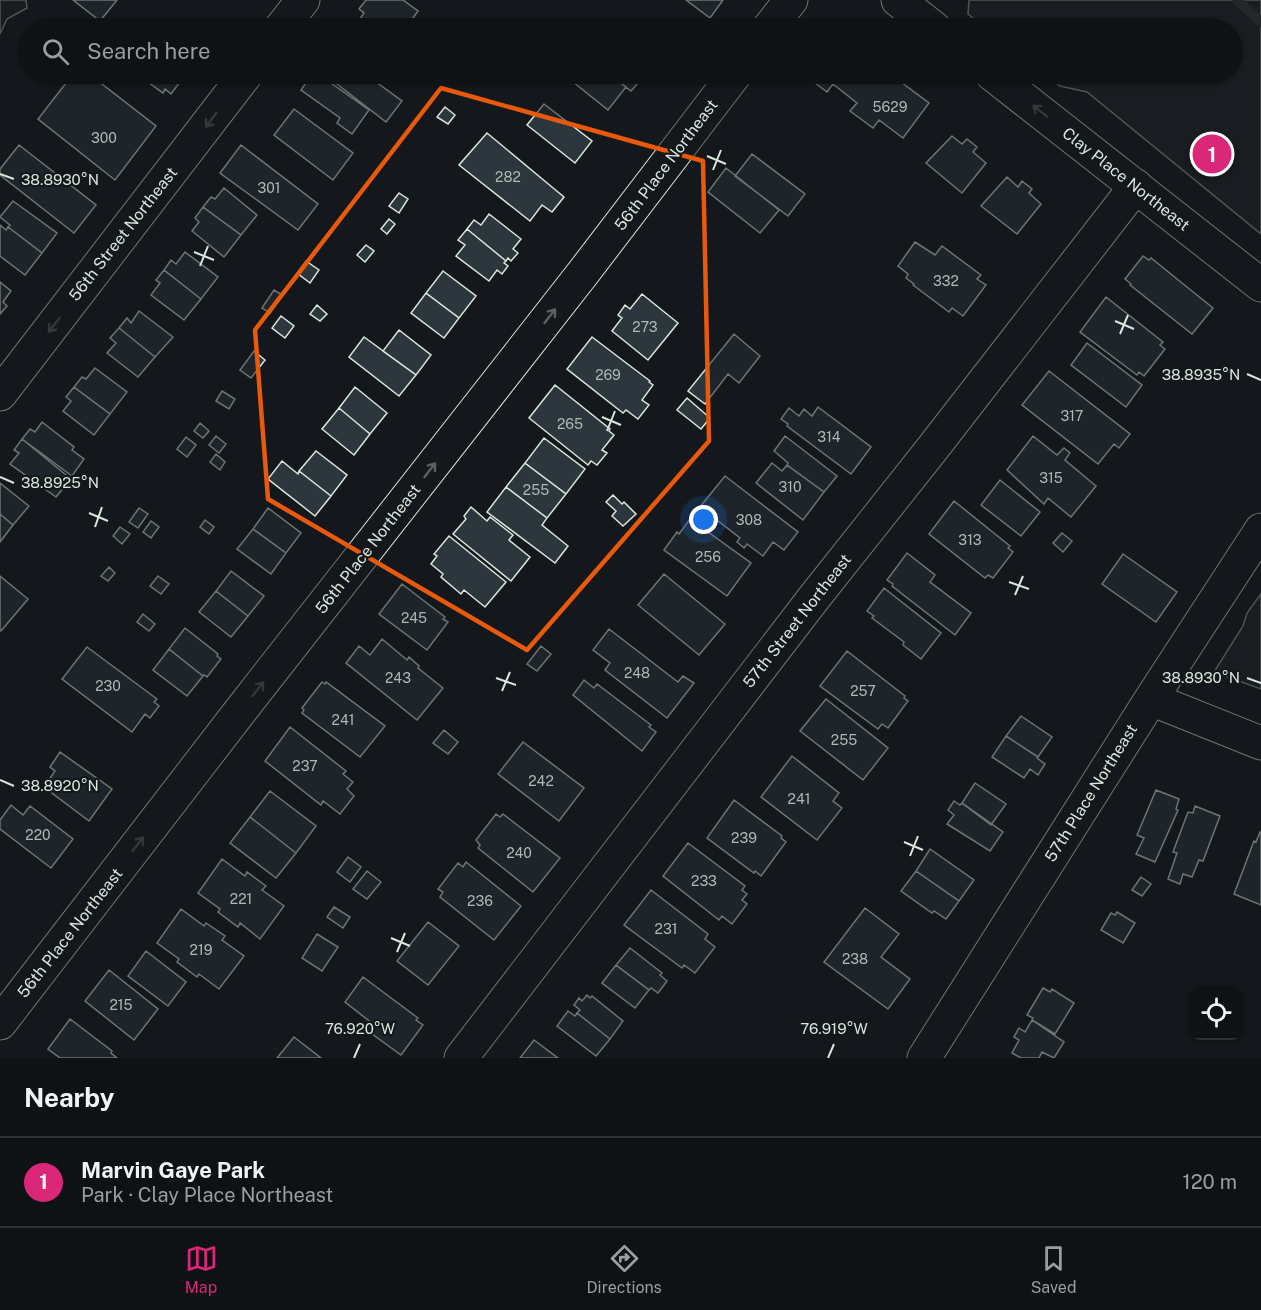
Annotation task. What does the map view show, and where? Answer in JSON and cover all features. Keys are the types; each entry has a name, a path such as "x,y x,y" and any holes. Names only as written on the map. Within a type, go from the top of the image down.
{"street":[{"path":"289,18 303,0"},
{"path":"777,18 791,0"},
{"path":"898,0 921,18"},
{"name":"56th Street Northeast","path":"0,394 238,84"},
{"name":"56th Place Northeast","path":"0,1023 727,84"},
{"name":"Clay Place Northeast","path":"1005,84 1261,285"},
{"name":"57th Street Northeast","path":"461,1058 813,599 933,449 1136,186"},
{"name":"57th Place Northeast","path":"924,1058 1261,530"},
{"path":"1151,699 1261,743"}],"highlighted area":[{"path":"441,88 703,161 709,441 527,650 268,499 255,330"}],"shaded area":[{"path":"0,0 26,0 27,8 7,19 0,34"},
{"path":"969,0 1261,0 1261,234 1087,92 1057,84 1243,84 1243,18 973,18 968,14"},
{"path":"1261,594 1261,689 1214,672 1243,626 1247,613"}],"building":[{"path":"73,0 117,0 102,18 96,18"},
{"path":"366,0 403,0 418,11 413,18 361,18 364,13 359,9"},
{"path":"686,0 723,0 710,18"},
{"path":"65,84 102,84 156,126 115,180 38,119"},
{"path":"151,84 178,84 171,94 165,89 163,93"},
{"path":"305,84 332,84 369,110 352,134 337,123 340,118 301,90"},
{"path":"337,84 379,84 402,101 386,122"},
{"path":"576,84 622,84 626,87 608,110"},
{"path":"622,84 637,84 631,91"},
{"path":"816,84 833,84 827,92"},
{"path":"833,84 903,84 929,103 903,138 879,120 873,128 850,111 857,103"},
{"path":"544,104 592,141 575,163 527,125"},
{"path":"445,107 455,115 448,124 437,117"},
{"path":"294,109 353,153 333,180 274,135"},
{"path":"487,133 564,197 552,212 542,205 530,221 459,165"},
{"path":"952,136 962,144 967,139 977,147 973,152 986,163 962,193 926,163"},
{"path":"19,145 96,205 74,233 0,175 0,169"},
{"path":"241,145 318,204 298,230 220,173"},
{"path":"752,154 805,194 788,216 735,176"},
{"path":"726,168 779,210 760,233 708,192"},
{"path":"1007,177 1018,187 1022,181 1032,189 1029,193 1041,204 1017,234 981,206"},
{"path":"224,188 257,215 241,235 203,207 211,197 215,199"},
{"path":"399,193 408,199 399,213 389,206"},
{"path":"13,201 57,233 42,253 8,227 10,225 0,217"},
{"path":"203,207 241,235 224,257 192,231 199,222 195,218"},
{"path":"489,214 521,239 513,249 518,253 511,261 508,258 506,261 467,229 474,220 481,225"},
{"path":"389,219 395,224 387,234 381,229"},
{"path":"0,225 6,230 8,227 42,253 25,275 0,256"},
{"path":"467,229 506,261 504,263 508,266 502,274 497,270 489,281 456,256 465,245 458,240"},
{"path":"915,242 935,255 942,246 981,275 977,279 986,285 963,316 952,308 949,312 913,285 906,278 908,274 898,266"},
{"path":"366,245 374,251 365,262 357,255"},
{"path":"185,252 218,277 201,299 164,270 171,260 176,264"},
{"path":"1143,256 1149,260 1151,258 1213,308 1192,334 1125,279"},
{"path":"306,261 319,270 310,283 297,273"},
{"path":"164,270 201,299 184,320 151,295 160,283 156,280"},
{"path":"443,271 476,296 459,318 426,293"},
{"path":"0,282 11,291 3,302 7,306 0,314"},
{"path":"274,290 282,295 270,313 262,308"},
{"path":"426,293 459,318 444,338 411,313"},
{"path":"642,294 678,323 648,360 612,331 622,318 618,315 625,305 630,309"},
{"path":"1106,297 1163,342 1160,345 1165,349 1144,376 1139,372 1137,375 1080,332"},
{"path":"317,305 327,314 320,321 310,314"},
{"path":"139,311 173,337 155,357 119,328 127,318 131,323"},
{"path":"281,316 294,326 285,338 272,328"},
{"path":"119,328 155,357 138,377 107,353 116,343 110,338"},
{"path":"399,330 431,355 416,375 383,351"},
{"path":"734,334 760,356 739,383 728,374 705,404 688,391"},
{"path":"364,337 416,375 399,396 349,357"},
{"path":"592,337 653,385 642,400 649,405 638,419 626,410 623,413 567,369"},
{"path":"1087,343 1142,385 1126,407 1071,365"},
{"path":"254,351 265,360 251,378 240,370"},
{"path":"95,368 127,392 110,414 74,387 82,377 86,379"},
{"path":"1049,371 1130,434 1119,448 1114,444 1098,464 1022,405"},
{"path":"555,385 610,429 609,431 614,435 602,450 607,453 597,465 591,461 588,465 529,418"},
{"path":"74,387 110,414 94,435 63,411 71,401 66,397"},
{"path":"355,387 387,413 370,434 339,408"},
{"path":"222,391 235,399 229,409 216,401"},
{"path":"687,398 710,418 701,429 677,410"},
{"path":"818,407 871,447 851,474 781,419 789,408 799,416 804,409 812,416"},
{"path":"339,408 370,434 354,455 322,429"},
{"path":"42,422 74,447 72,450 84,459 72,476 22,439 30,429 35,432"},
{"path":"200,423 209,431 203,438 194,431"},
{"path":"216,436 226,444 219,453 209,445"},
{"path":"785,436 837,476 824,492 787,465 788,463 774,451"},
{"path":"1033,436 1057,455 1064,448 1070,453 1065,460 1096,486 1071,517 1048,498 1044,504 1007,470"},
{"path":"186,437 196,445 187,457 177,449"},
{"path":"544,438 585,469 566,494 525,463"},
{"path":"22,439 71,479 56,497 10,464 19,453 14,450"},
{"path":"316,451 347,475 331,496 299,471"},
{"path":"216,454 225,462 220,470 210,462"},
{"path":"282,461 331,496 315,516 268,479"},
{"path":"525,463 566,494 547,518 506,487"},
{"path":"772,463 782,471 787,465 824,492 803,520 756,483"},
{"path":"725,476 798,532 784,550 773,542 763,556 747,544 744,548 737,542 740,538 700,507"},
{"path":"1000,480 1040,512 1021,536 981,505"},
{"path":"0,483 29,506 13,525 0,514"},
{"path":"506,487 547,518 542,525 568,546 555,563 487,512"},
{"path":"613,495 636,514 623,526 612,516 616,511 606,502"},
{"path":"954,501 1010,546 1008,548 1013,552 993,578 988,575 985,578 929,534"},
{"path":"471,507 487,521 490,517 513,535 509,540 530,557 511,581 453,534 466,519 464,516"},
{"path":"139,508 148,514 138,528 129,522"},
{"path":"268,508 301,533 286,553 253,529"},
{"path":"0,514 13,525 0,542"},
{"path":"690,519 751,563 727,596 664,550"},
{"path":"205,520 214,527 209,534 200,527"},
{"path":"151,521 159,527 151,538 143,532"},
{"path":"120,527 130,534 122,544 113,536"},
{"path":"253,529 286,553 271,574 237,549"},
{"path":"1062,533 1072,541 1063,552 1053,543"},
{"path":"449,536 506,582 485,607 464,590 461,594 441,577 443,574 431,564 437,556 434,554"},
{"path":"907,553 935,575 930,582 971,613 955,635 887,580"},
{"path":"1123,554 1177,592 1156,622 1102,584"},
{"path":"109,567 115,573 108,581 101,576"},
{"path":"231,571 264,596 248,616 216,591"},
{"path":"664,574 725,624 699,655 638,605"},
{"path":"0,576 28,599 1,631 0,630"},
{"path":"158,576 169,584 161,594 150,586"},
{"path":"402,584 445,617 443,619 448,622 427,650 379,614"},
{"path":"884,588 941,633 921,659 903,645 904,642 872,618 874,616 867,611"},
{"path":"216,591 248,616 231,637 199,612"},
{"path":"143,614 155,624 149,631 137,622"},
{"path":"185,628 218,654 217,656 221,659 207,677 169,649"},
{"path":"609,629 678,682 683,676 694,683 667,718 605,670 610,663 593,650"},
{"path":"382,639 407,660 409,657 419,666 418,668 443,688 417,720 346,663 359,646 370,655"},
{"path":"541,646 551,654 537,671 527,664"},
{"path":"87,647 157,699 154,702 159,706 150,718 145,714 132,732 62,679"},
{"path":"169,649 203,676 187,696 153,670"},
{"path":"847,651 905,696 904,698 908,701 888,728 882,724 878,729 820,686"},
{"path":"584,680 594,688 597,684 651,725 649,727 656,732 642,751 573,695"},
{"path":"322,682 325,684 326,682 385,726 360,757 302,713 304,710 302,708"},
{"path":"826,699 888,748 863,780 800,731"},
{"path":"1021,716 1052,737 1038,757 1006,736"},
{"path":"290,727 346,771 343,774 353,782 347,789 354,796 340,814 323,801 321,805 265,761"},
{"path":"444,730 458,742 448,754 433,743"},
{"path":"1006,736 1045,764 1038,775 1030,769 1024,778 992,757"},
{"path":"523,742 584,788 559,821 498,774"},
{"path":"60,752 112,789 89,821 44,787 55,771 50,767"},
{"path":"792,756 839,793 833,801 842,808 817,840 761,797"},
{"path":"975,783 1006,804 991,825 962,803"},
{"path":"1156,790 1179,799 1176,809 1178,810 1155,862 1136,854 1144,838 1137,835"},
{"path":"270,791 316,826 296,853 250,817"},
{"path":"734,800 782,836 781,838 786,842 761,876 707,838"},
{"path":"954,801 960,805 962,803 1003,832 990,851 947,824 954,815 948,810"},
{"path":"11,805 23,815 30,806 73,839 51,868 0,829 0,820"},
{"path":"1195,806 1220,816 1203,861 1199,860 1192,877 1183,874 1180,884 1168,879 1177,853 1173,852 1188,812 1193,813"},
{"path":"496,814 500,817 503,814 560,858 533,892 478,848 480,845 476,840"},
{"path":"250,817 296,853 276,878 230,843"},
{"path":"1260,832 1261,905 1234,894 1254,841 1256,842"},
{"path":"688,843 745,886 742,890 747,894 742,900 747,904 732,924 722,916 719,920 663,876"},
{"path":"930,849 974,880 959,901 916,871"},
{"path":"348,857 361,867 350,882 337,872"},
{"path":"222,859 245,876 247,872 266,886 262,890 284,906 260,939 240,923 238,927 218,912 220,909 198,893"},
{"path":"466,862 521,906 494,940 440,897 443,892 438,889 458,863 463,867"},
{"path":"367,871 381,882 367,899 353,889"},
{"path":"916,871 959,901 946,919 934,911 932,913 901,891"},
{"path":"1141,877 1151,884 1142,896 1132,890"},
{"path":"651,890 708,934 705,939 715,947 695,973 684,965 682,968 624,925"},
{"path":"334,907 350,917 343,928 327,917"},
{"path":"865,908 899,934 881,957 910,979 888,1009 824,962"},
{"path":"181,909 204,926 206,923 225,936 222,940 244,956 219,989 199,974 197,977 177,962 179,959 157,943"},
{"path":"1117,912 1135,923 1123,943 1101,930 1111,913 1115,915"},
{"path":"428,922 459,946 428,985 397,961"},
{"path":"317,934 338,947 322,971 302,958"},
{"path":"630,948 662,973 660,975 667,981 658,993 651,988 649,990 616,965"},
{"path":"146,951 186,982 168,1006 128,976"},
{"path":"616,965 649,990 635,1008 602,983"},
{"path":"109,970 158,1009 134,1040 85,1001"},
{"path":"363,977 418,1018 416,1020 423,1025 401,1055 368,1031 373,1024 345,1002"},
{"path":"1043,988 1050,992 1052,989 1074,1003 1055,1034 1027,1015"},
{"path":"587,995 590,998 592,996 623,1021 610,1039 577,1013 580,1010 574,1005 579,998 582,1001"},
{"path":"568,1011 575,1016 577,1013 610,1039 596,1056 557,1026"},
{"path":"70,1019 112,1051 111,1053 117,1058 60,1058 48,1049"},
{"path":"1032,1020 1064,1042 1054,1058 1042,1052 1039,1058 1021,1058 1012,1053 1019,1040 1014,1037 1019,1028 1025,1032"},
{"path":"294,1037 321,1058 277,1058"},
{"path":"534,1040 558,1058 520,1058"}],"waterway":[{"path":"1237,0 1261,22"}],"place":[{"name":"Marvin Gaye Park","path":"1212,154"}]}
